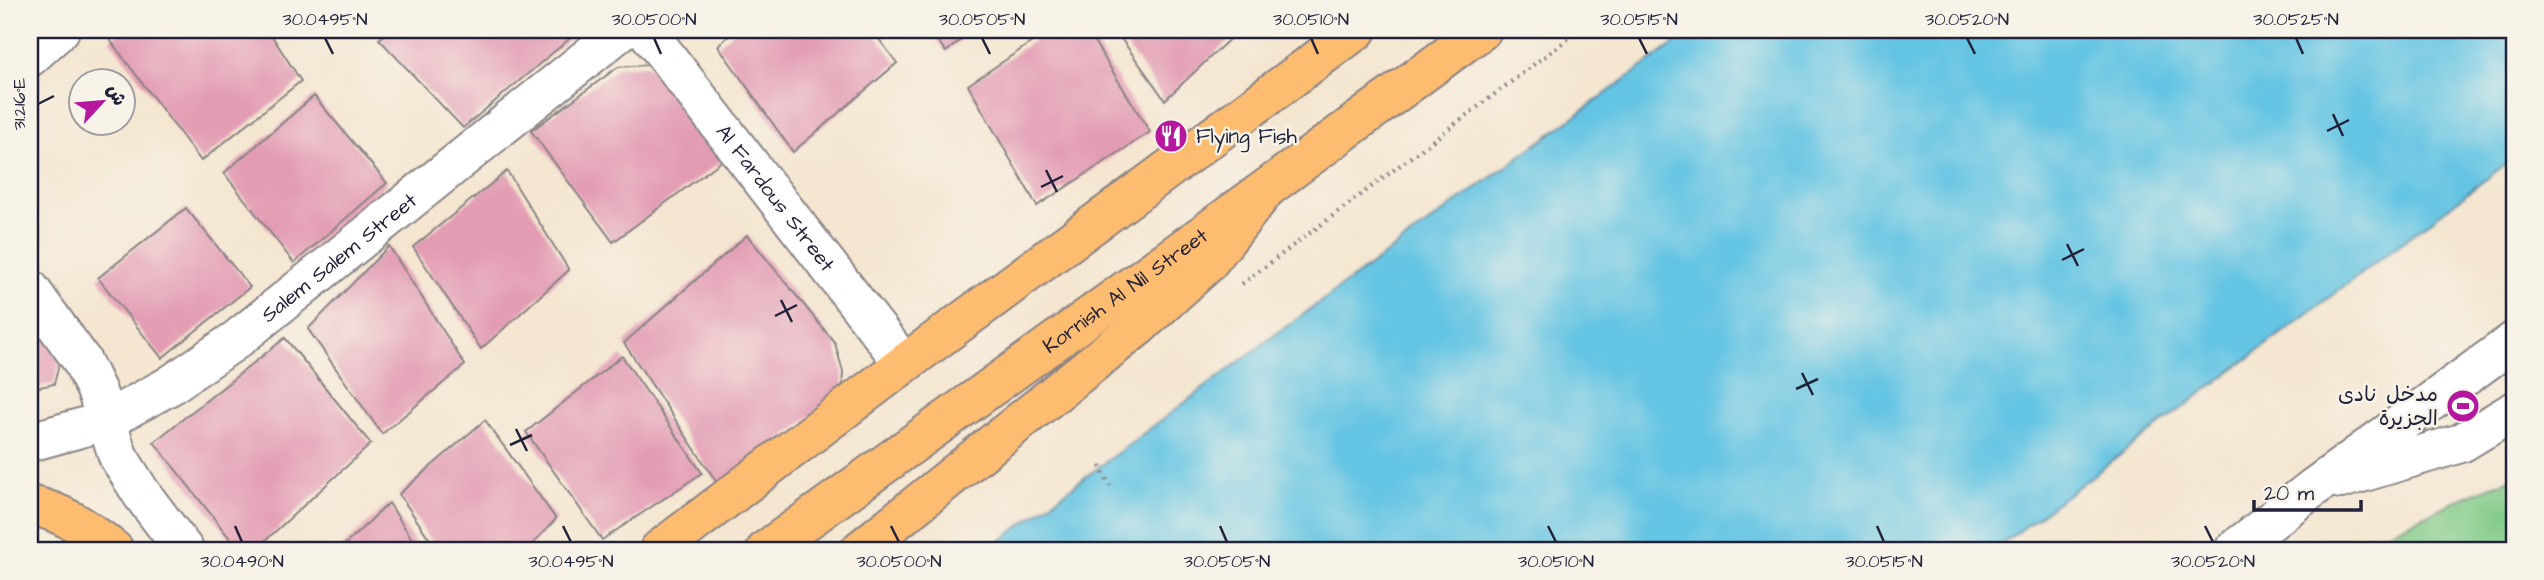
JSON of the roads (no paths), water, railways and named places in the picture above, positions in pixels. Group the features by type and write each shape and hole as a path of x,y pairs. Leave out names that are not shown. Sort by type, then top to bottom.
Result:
{"main road":[{"path":"659,550 904,364 1357,30"},
{"name":"Kornish Al Nil Street","path":"766,550 1482,30"},
{"path":"860,550 1139,326 1208,264 1267,188"},
{"path":"30,505 51,509 84,526 114,550"}],"street":[{"path":"30,57 60,30"},
{"name":"Salem Salem Street","path":"30,442 105,421 169,386 236,340 622,30"},
{"name":"Al Fardous Street","path":"646,30 904,364"},
{"path":"30,289 82,361 97,391 105,421 124,465 141,493 184,550"},
{"path":"2234,550 2313,488 2514,341"},
{"path":"2313,488 2460,443 2514,411"}],"water":[{"path":"1693,30 2514,30 2514,158 1994,550 988,550 1279,332"}],"place":[{"name":"Flying Fish","path":"1171,136"},
{"name":"مدخل نادى الجزيرة","path":"2463,406"}]}
